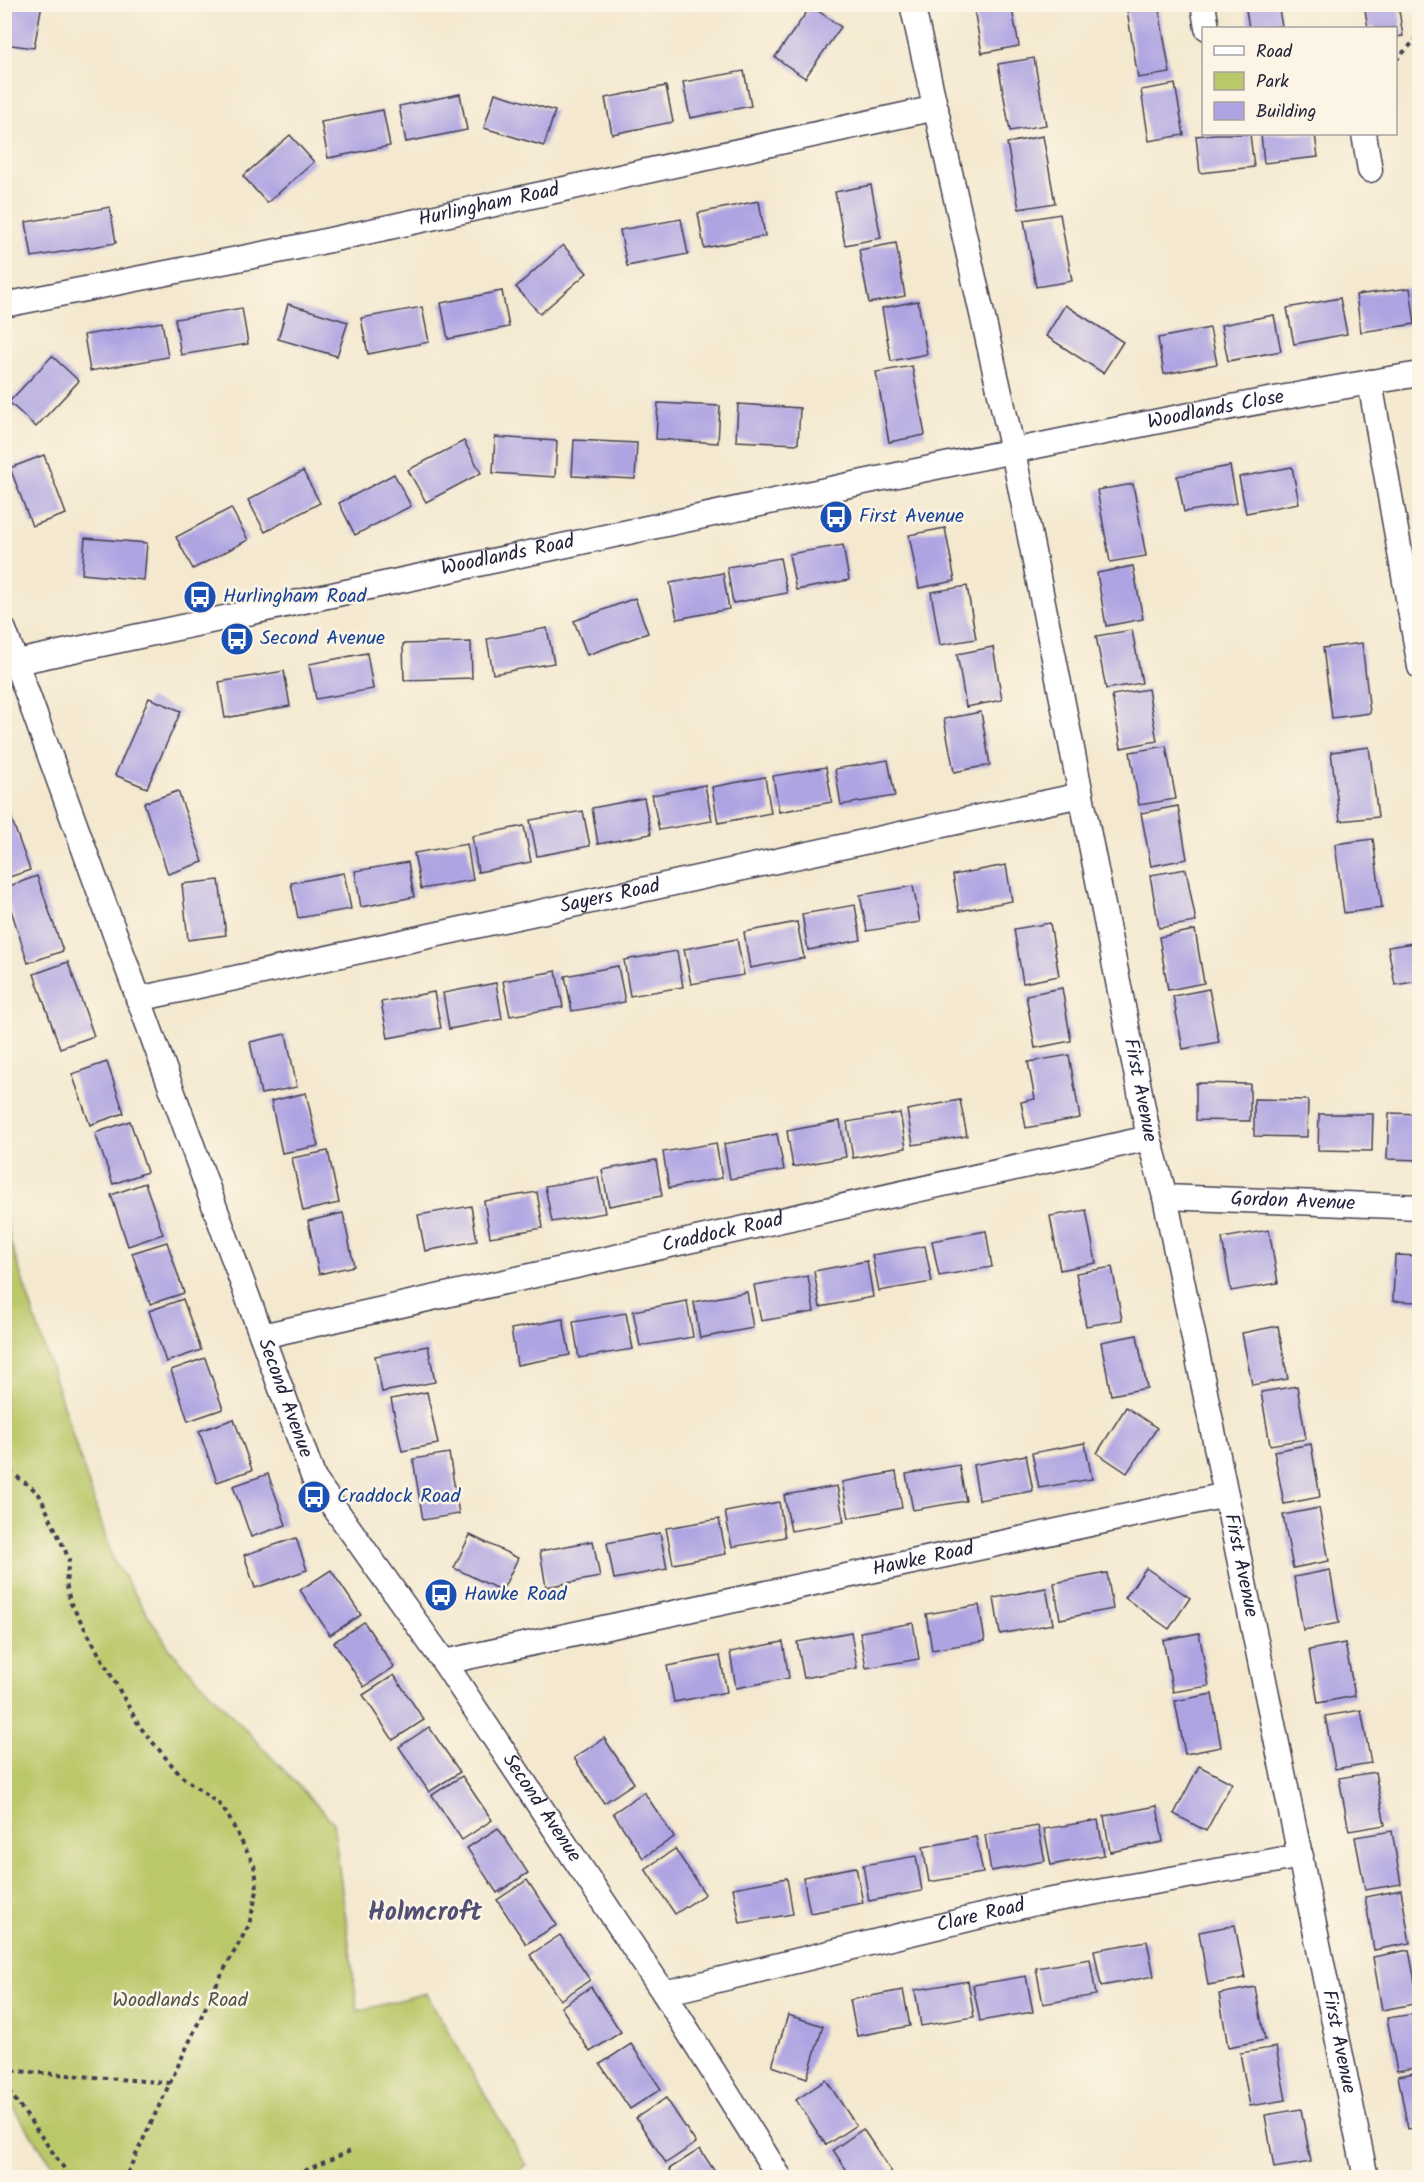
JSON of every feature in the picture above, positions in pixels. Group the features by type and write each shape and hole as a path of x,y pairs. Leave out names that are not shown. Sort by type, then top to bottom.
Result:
{"street":[{"name":"First Avenue","path":"912,4 1013,451 1149,1138 1165,1197 1366,2178"},
{"path":"1203,4 1207,27"},
{"name":"Hurlingham Road","path":"4,305 293,248 936,108"},
{"path":"1364,135 1370,170"},
{"name":"Woodlands Close","path":"1013,451 1419,374"},
{"path":"1370,382 1419,667"},
{"name":"Woodlands Road","path":"11,664 291,601 1013,451"},
{"name":"Second Avenue","path":"4,630 11,664 138,999 314,1479 444,1662 664,1993 780,2178"},
{"name":"Sayers Road","path":"138,999 1081,795"},
{"name":"Craddock Road","path":"262,1336 1149,1138"},
{"name":"Gordon Avenue","path":"1165,1197 1419,1207"},
{"name":"Hawke Road","path":"444,1662 1226,1495"},
{"name":"Clare Road","path":"664,1993 1035,1904 1300,1856"}],"path":[{"path":"1397,58 1419,34 1414,4"},
{"path":"4,1464 10,1472 33,1487 40,1496 69,1559 66,1583 70,1602 140,1727 181,1776 219,1804 227,1814 254,1865 257,1891 249,1925 224,1970 125,2178"},
{"path":"4,2070 170,2083"},
{"path":"4,2084 71,2178"},
{"path":"288,2178 350,2151"}],"green space":[{"name":"Woodlands Road","path":"4,1205 11,1244 113,1560 171,1651 333,1822 358,2011 426,1993 526,2165 509,2177 61,2177 5,2097"}],"building":[{"path":"4,4 42,4 34,48 4,44"},
{"path":"973,4 1011,4 1019,46 982,53"},
{"path":"1126,4 1158,4 1170,73 1138,78"},
{"path":"1245,4 1278,4 1282,26 1249,27"},
{"path":"1364,4 1398,4 1403,36 1397,37 1397,27 1368,27"},
{"path":"811,6 841,27 805,78 775,57"},
{"path":"1034,58 1046,125 1010,131 998,64"},
{"path":"744,71 751,106 690,118 683,82"},
{"path":"1175,84 1184,135 1149,141 1141,90"},
{"path":"666,86 673,122 612,134 605,98"},
{"path":"495,93 555,111 544,146 484,128"},
{"path":"460,94 467,130 406,142 399,106"},
{"path":"383,110 390,146 328,158 321,122"},
{"path":"290,135 314,162 267,203 243,176"},
{"path":"1250,135 1254,167 1200,173 1196,136"},
{"path":"1261,135 1315,135 1318,157 1264,163"},
{"path":"1043,136 1055,203 1019,209 1007,143"},
{"path":"871,185 881,238 845,245 835,192"},
{"path":"759,201 765,236 704,248 698,213"},
{"path":"110,207 116,243 32,257 26,222"},
{"path":"1060,214 1072,281 1036,287 1024,220"},
{"path":"681,219 688,254 627,266 620,230"},
{"path":"896,243 905,296 869,303 859,250"},
{"path":"563,245 587,273 540,314 516,287"},
{"path":"1410,288 1415,324 1361,332 1356,295"},
{"path":"502,291 509,327 448,339 441,303"},
{"path":"1340,298 1347,334 1294,344 1287,308"},
{"path":"918,301 927,354 891,361 882,308"},
{"path":"288,304 348,322 337,356 278,339"},
{"path":"1065,305 1123,342 1103,373 1046,336"},
{"path":"422,307 429,342 368,354 361,318"},
{"path":"242,308 248,344 181,355 175,319"},
{"path":"1274,315 1281,351 1228,361 1221,325"},
{"path":"162,322 168,357 90,371 84,335"},
{"path":"1210,328 1217,364 1164,374 1158,338"},
{"path":"52,356 79,381 36,427 9,402"},
{"path":"912,366 925,435 889,442 876,372"},
{"path":"658,403 720,406 718,443 656,439"},
{"path":"738,404 800,408 798,444 736,441"},
{"path":"495,437 557,441 555,477 493,473"},
{"path":"574,440 637,443 635,479 572,476"},
{"path":"464,441 481,473 426,502 408,470"},
{"path":"44,455 66,514 32,526 10,468"},
{"path":"1230,466 1237,503 1184,512 1177,476"},
{"path":"1292,467 1299,503 1246,513 1239,477"},
{"path":"303,471 320,503 265,532 248,500"},
{"path":"394,474 411,506 355,535 339,503"},
{"path":"1133,484 1146,556 1110,562 1097,490"},
{"path":"231,508 248,540 193,569 176,537"},
{"path":"945,528 955,581 919,588 909,535"},
{"path":"85,538 147,543 144,580 82,574"},
{"path":"843,545 849,580 796,590 789,554"},
{"path":"780,558 787,593 733,603 727,567"},
{"path":"1133,566 1143,619 1106,626 1097,573"},
{"path":"723,573 729,609 677,619 670,583"},
{"path":"967,586 976,639 940,645 931,592"},
{"path":"635,598 648,633 587,655 574,621"},
{"path":"547,628 554,663 493,674 487,639"},
{"path":"1132,630 1142,683 1106,689 1096,636"},
{"path":"471,642 472,678 404,680 403,644"},
{"path":"1362,643 1370,713 1332,718 1323,648"},
{"path":"993,647 1002,700 966,707 957,654"},
{"path":"367,653 373,689 316,699 309,664"},
{"path":"284,671 290,706 225,718 219,682"},
{"path":"1148,689 1157,741 1121,748 1112,695"},
{"path":"149,698 181,711 147,788 115,775"},
{"path":"981,712 990,765 954,772 944,719"},
{"path":"1166,746 1176,799 1139,805 1130,752"},
{"path":"1369,747 1378,817 1340,821 1331,752"},
{"path":"888,760 895,796 841,805 835,769"},
{"path":"826,767 832,802 779,812 773,776"},
{"path":"765,777 771,813 718,823 712,787"},
{"path":"705,785 712,821 659,830 652,795"},
{"path":"178,791 203,862 168,874 144,803"},
{"path":"4,798 30,870 4,879"},
{"path":"644,798 651,834 598,844 592,808"},
{"path":"1178,806 1187,859 1151,866 1141,813"},
{"path":"583,811 590,846 537,856 530,820"},
{"path":"524,826 531,862 478,872 472,836"},
{"path":"1373,839 1382,908 1344,913 1335,844"},
{"path":"467,844 473,880 421,889 414,853"},
{"path":"408,862 414,897 361,907 355,871"},
{"path":"1006,865 1012,901 959,911 953,875"},
{"path":"1186,869 1196,922 1159,928 1150,875"},
{"path":"344,873 351,909 298,918 291,883"},
{"path":"37,876 63,951 28,963 4,888"},
{"path":"219,880 226,935 188,940 182,884"},
{"path":"913,886 920,922 867,931 860,895"},
{"path":"855,905 861,940 808,950 802,914"},
{"path":"797,922 804,958 750,968 744,932"},
{"path":"1050,923 1059,976 1023,983 1014,929"},
{"path":"1195,930 1204,983 1168,990 1159,937"},
{"path":"737,939 744,975 691,984 684,949"},
{"path":"1420,942 1420,981 1395,985 1388,947"},
{"path":"677,951 683,987 630,996 624,960"},
{"path":"68,962 94,1036 60,1048 34,974"},
{"path":"618,966 625,1002 572,1011 565,976"},
{"path":"556,971 563,1007 510,1016 503,981"},
{"path":"496,983 502,1019 449,1029 443,993"},
{"path":"1062,988 1071,1041 1035,1048 1026,995"},
{"path":"1209,989 1219,1042 1183,1049 1173,996"},
{"path":"434,992 441,1028 388,1038 381,1002"},
{"path":"286,1034 297,1087 261,1094 250,1042"},
{"path":"1069,1055 1080,1118 1026,1128 1021,1102 1035,1099 1028,1062"},
{"path":"107,1062 124,1113 90,1125 72,1074"},
{"path":"1196,1083 1250,1084 1250,1121 1196,1120"},
{"path":"306,1093 318,1146 282,1153 271,1101"},
{"path":"1254,1099 1308,1100 1307,1137 1254,1136"},
{"path":"960,1100 967,1136 913,1145 907,1110"},
{"path":"900,1113 906,1148 853,1158 847,1122"},
{"path":"1389,1113 1420,1114 1420,1160 1387,1159"},
{"path":"1319,1114 1373,1114 1372,1151 1318,1150"},
{"path":"130,1121 147,1172 113,1184 95,1133"},
{"path":"840,1121 846,1157 793,1167 787,1131"},
{"path":"777,1134 784,1170 730,1179 724,1144"},
{"path":"716,1143 722,1178 669,1188 663,1152"},
{"path":"328,1151 339,1203 303,1211 292,1158"},
{"path":"656,1160 662,1196 609,1206 602,1170"},
{"path":"598,1177 605,1213 552,1222 545,1186"},
{"path":"145,1183 163,1234 128,1246 111,1195"},
{"path":"537,1192 543,1228 490,1237 484,1201"},
{"path":"471,1206 477,1241 425,1251 418,1215"},
{"path":"1086,1210 1096,1263 1060,1270 1050,1216"},
{"path":"343,1213 354,1266 319,1274 308,1221"},
{"path":"1269,1230 1278,1283 1231,1291 1222,1238"},
{"path":"986,1231 992,1267 939,1276 932,1241"},
{"path":"167,1242 184,1293 150,1304 132,1253"},
{"path":"925,1246 932,1282 879,1291 872,1255"},
{"path":"1395,1255 1420,1256 1420,1302 1393,1301"},
{"path":"867,1261 873,1297 820,1307 814,1271"},
{"path":"1112,1267 1122,1320 1086,1326 1076,1273"},
{"path":"808,1276 814,1312 761,1321 754,1285"},
{"path":"747,1292 753,1328 700,1338 694,1302"},
{"path":"183,1299 201,1350 166,1362 149,1311"},
{"path":"687,1301 693,1337 640,1346 633,1311"},
{"path":"626,1313 633,1349 579,1358 573,1322"},
{"path":"563,1319 570,1355 517,1365 511,1329"},
{"path":"1278,1326 1288,1379 1252,1385 1242,1333"},
{"path":"1137,1335 1147,1388 1111,1395 1101,1342"},
{"path":"428,1346 435,1382 382,1392 375,1356"},
{"path":"205,1358 223,1409 188,1421 171,1370"},
{"path":"1297,1386 1306,1439 1270,1445 1261,1392"},
{"path":"427,1392 438,1444 402,1451 391,1399"},
{"path":"1126,1407 1157,1428 1127,1473 1097,1453"},
{"path":"234,1419 252,1470 217,1482 199,1431"},
{"path":"1085,1443 1092,1479 1039,1488 1032,1453"},
{"path":"1311,1444 1320,1497 1284,1504 1274,1451"},
{"path":"449,1453 459,1514 423,1520 413,1459"},
{"path":"1026,1455 1033,1491 979,1500 973,1465"},
{"path":"959,1465 966,1501 913,1510 906,1474"},
{"path":"896,1472 902,1508 849,1518 842,1482"},
{"path":"268,1474 286,1525 251,1537 233,1486"},
{"path":"837,1486 844,1522 791,1531 784,1495"},
{"path":"779,1502 785,1537 732,1547 725,1512"},
{"path":"1319,1508 1329,1561 1293,1568 1283,1515"},
{"path":"719,1519 726,1554 673,1564 666,1528"},
{"path":"660,1533 667,1569 614,1579 607,1543"},
{"path":"470,1535 518,1558 502,1591 454,1568"},
{"path":"296,1538 307,1570 255,1588 244,1555"},
{"path":"593,1541 600,1577 546,1587 540,1551"},
{"path":"1146,1568 1190,1598 1169,1629 1125,1598"},
{"path":"331,1570 361,1615 330,1635 300,1590"},
{"path":"1330,1570 1339,1623 1303,1630 1294,1577"},
{"path":"1107,1573 1113,1609 1060,1619 1054,1583"},
{"path":"1046,1588 1053,1624 1000,1634 994,1598"},
{"path":"979,1605 985,1641 932,1650 926,1614"},
{"path":"364,1622 394,1667 364,1687 334,1642"},
{"path":"913,1623 919,1659 866,1668 860,1632"},
{"path":"851,1632 857,1668 804,1678 797,1642"},
{"path":"1199,1633 1209,1686 1173,1692 1163,1640"},
{"path":"783,1642 789,1678 736,1688 730,1652"},
{"path":"1345,1643 1355,1696 1318,1703 1309,1650"},
{"path":"720,1656 727,1692 674,1702 667,1666"},
{"path":"394,1675 424,1720 393,1740 363,1695"},
{"path":"1212,1694 1221,1747 1185,1754 1175,1701"},
{"path":"1361,1710 1371,1763 1335,1769 1325,1716"},
{"path":"429,1727 460,1772 429,1792 399,1747"},
{"path":"604,1738 634,1783 604,1803 574,1758"},
{"path":"1199,1766 1232,1783 1206,1831 1174,1814"},
{"path":"1375,1772 1385,1825 1349,1831 1339,1778"},
{"path":"462,1776 492,1820 462,1840 432,1795"},
{"path":"644,1792 674,1837 643,1858 613,1813"},
{"path":"1157,1806 1163,1842 1110,1852 1104,1816"},
{"path":"1098,1820 1104,1855 1051,1865 1044,1829"},
{"path":"1038,1826 1045,1861 991,1871 985,1835"},
{"path":"498,1828 528,1873 497,1893 467,1848"},
{"path":"1392,1831 1401,1884 1365,1890 1355,1837"},
{"path":"976,1837 983,1873 929,1882 923,1847"},
{"path":"675,1849 705,1894 675,1914 645,1869"},
{"path":"916,1856 922,1891 869,1901 863,1865"},
{"path":"856,1867 863,1903 810,1913 803,1877"},
{"path":"787,1878 793,1914 740,1923 733,1888"},
{"path":"527,1880 557,1925 526,1944 497,1900"},
{"path":"1401,1890 1410,1943 1374,1950 1365,1897"},
{"path":"1235,1925 1245,1978 1208,1985 1199,1932"},
{"path":"560,1935 590,1980 560,2000 530,1955"},
{"path":"1147,1941 1154,1976 1101,1986 1094,1950"},
{"path":"1409,1950 1419,2003 1382,2010 1373,1957"},
{"path":"1090,1959 1096,1995 1043,2004 1036,1968"},
{"path":"1026,1976 1033,2012 980,2021 973,1985"},
{"path":"968,1981 974,2017 921,2026 915,1990"},
{"path":"591,1987 621,2032 590,2052 561,2007"},
{"path":"1255,1987 1265,2040 1228,2047 1219,1994"},
{"path":"903,1990 910,2026 857,2036 850,2000"},
{"path":"1420,2013 1420,2067 1397,2071 1387,2018"},
{"path":"788,2015 823,2026 807,2078 772,2066"},
{"path":"631,2044 661,2089 630,2109 600,2064"},
{"path":"1276,2047 1286,2100 1250,2106 1240,2053"},
{"path":"1420,2072 1420,2127 1408,2129 1398,2076"},
{"path":"826,2080 856,2125 826,2145 796,2100"},
{"path":"666,2098 696,2143 666,2163 636,2118"},
{"path":"1301,2109 1311,2162 1274,2168 1265,2115"},
{"path":"863,2129 893,2174 888,2178 852,2178 833,2150"},
{"path":"700,2149 719,2178 675,2178 669,2169"}],"place":[{"name":"First Avenue","path":"836,517"},
{"name":"Hurlingham Road","path":"200,597"},
{"name":"Second Avenue","path":"237,639"},
{"name":"Craddock Road","path":"314,1497"},
{"name":"Hawke Road","path":"441,1595"}],"district":[{"name":"Holmcroft","path":"425,1913"}]}
